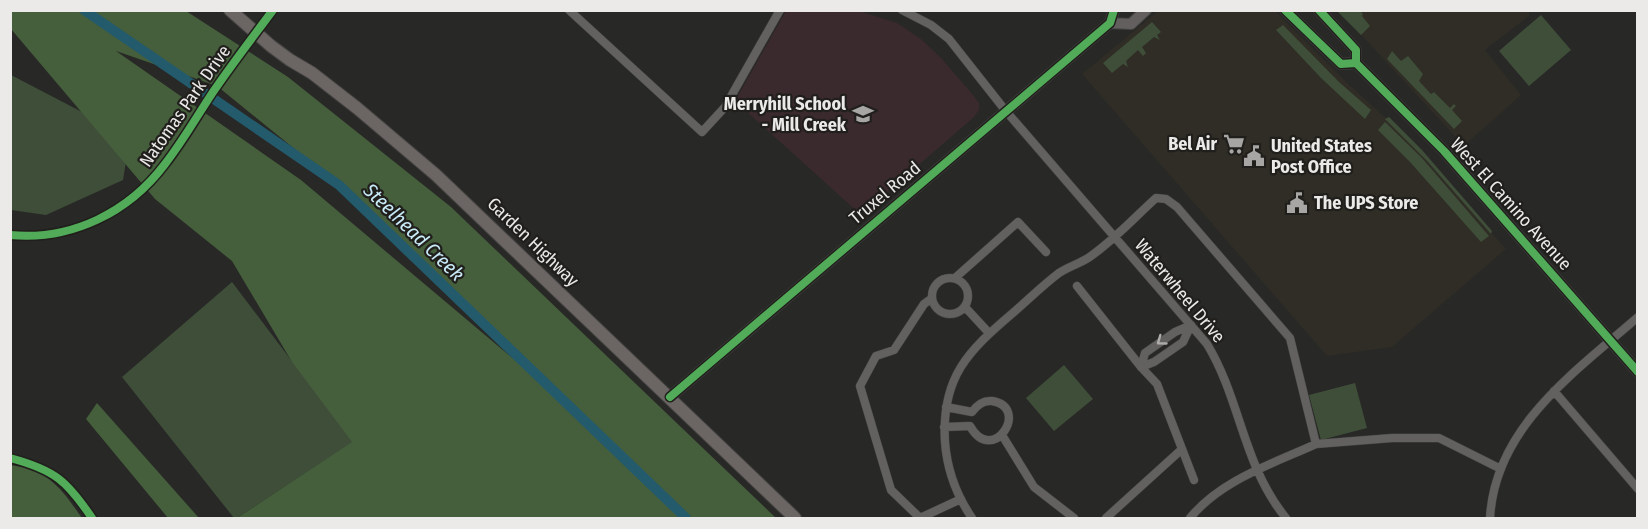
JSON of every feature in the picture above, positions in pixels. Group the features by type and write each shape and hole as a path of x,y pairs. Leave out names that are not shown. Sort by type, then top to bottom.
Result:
{"main road":[{"name":"Garden Highway","path":"230,10 281,53 339,94 436,175 795,519"},
{"path":"1110,23 1114,10"},
{"name":"Truxel Road","path":"670,397 1110,23 1131,24 1146,10"},
{"name":"West El Camino Avenue","path":"1285,10 1341,64 1356,63"},
{"name":"West El Camino Avenue","path":"1319,10 1356,50 1356,63 1444,151 1638,372"}],"street":[{"name":"Natomas Park Drive","path":"10,235 45,235 73,230 117,211 134,197 165,164 236,59 273,10"},
{"path":"569,10 702,132 725,107 780,10"},
{"name":"Waterwheel Drive","path":"902,10 949,39 1005,110 1207,344 1218,363 1256,471 1271,499 1286,519"},
{"path":"972,519 961,499 950,468 944,427 949,393 959,369 968,355 989,333 1057,275 1090,257 1156,198 1166,199 1177,207 1290,338 1316,444"},
{"path":"955,278 1018,222 1046,252"},
{"path":"943,278 955,278 965,284 969,296 965,307 952,315 938,311 931,299 933,286 943,278"},
{"path":"1077,286 1157,384 1194,480"},
{"path":"931,299 924,304 894,350 876,356 860,386 891,490 920,519 961,499"},
{"path":"965,307 989,333"},
{"path":"1490,519 1494,493 1502,469 1516,437 1528,420 1554,391 1638,317"},
{"path":"1141,367 1154,362 1183,342 1191,326"},
{"path":"1141,367 1146,353 1175,332 1191,326"},
{"path":"1554,391 1638,489"},
{"path":"944,427 970,426 977,435 989,440 1002,435 1009,419 1007,412 999,403 987,401 980,403 972,412 946,407"},
{"path":"1002,435 1034,487 1074,519"},
{"path":"1190,519 1221,491 1256,471 1316,444 1392,438 1439,438 1502,469"},
{"path":"1106,519 1181,450"}],"shaded area":[{"name":"Merryhill School - Mill Creek","path":"786,11 859,11 897,23 921,39 941,58 979,103 979,110 974,117 861,215 735,101"},
{"path":"1158,11 1275,11 1346,82 1396,127 1506,249 1392,347 1327,356 1082,74"},
{"path":"1339,11 1529,11 1529,16 1485,50 1521,95 1464,146"}],"green space":[{"path":"10,11 186,11 288,77 451,207 776,518 237,518 352,442 292,362 232,261 155,199 11,29","holes":["116,51 217,86 339,185 605,436 301,180"]},
{"path":"1337,11 1360,11 1370,26 1361,35"},
{"path":"1541,15 1571,50 1529,86 1499,51"},
{"path":"1152,22 1161,32 1157,35 1160,40 1154,37 1142,47 1146,53 1143,56 1138,50 1126,61 1128,67 1123,64 1112,73 1103,63"},
{"path":"1283,25 1339,82 1371,110 1365,119 1321,78 1276,30"},
{"path":"1392,51 1401,61 1408,56 1423,74 1419,81 1431,94 1434,92 1450,108 1454,104 1456,106 1452,110 1462,121 1454,129 1387,59"},
{"path":"11,75 130,137 123,180 46,215 11,210"},
{"path":"1389,117 1422,150 1492,231 1491,234 1427,161 1385,119"},
{"path":"1385,122 1422,158 1489,236 1481,242 1410,162 1378,130"},
{"path":"232,282 353,442 237,518 234,518 122,377"},
{"path":"1064,365 1093,399 1054,431 1026,398"},
{"path":"1355,383 1367,428 1321,440 1309,395"},
{"path":"97,403 199,518 168,518 86,419"},
{"path":"10,465 35,471 53,482 82,518 11,518"}],"waterway":[{"name":"Steelhead Creek","path":"84,10 339,185 686,518"}],"cycle path":[{"path":"10,235 33,236 77,228 97,220 134,196 151,181 172,155 220,82 273,10"},
{"path":"670,397 1110,23 1114,10"},
{"path":"1285,10 1341,64 1356,63"},
{"path":"1319,10 1356,50 1356,63 1444,151 1638,372"},
{"path":"10,458 38,467 58,479 75,495 92,518"}],"place":[{"name":"Merryhill School - Mill Creek","path":"863,114"},
{"name":"Bel Air","path":"1234,144"},
{"name":"United States Post Office","path":"1254,156"},
{"name":"The UPS Store","path":"1297,203"}]}
